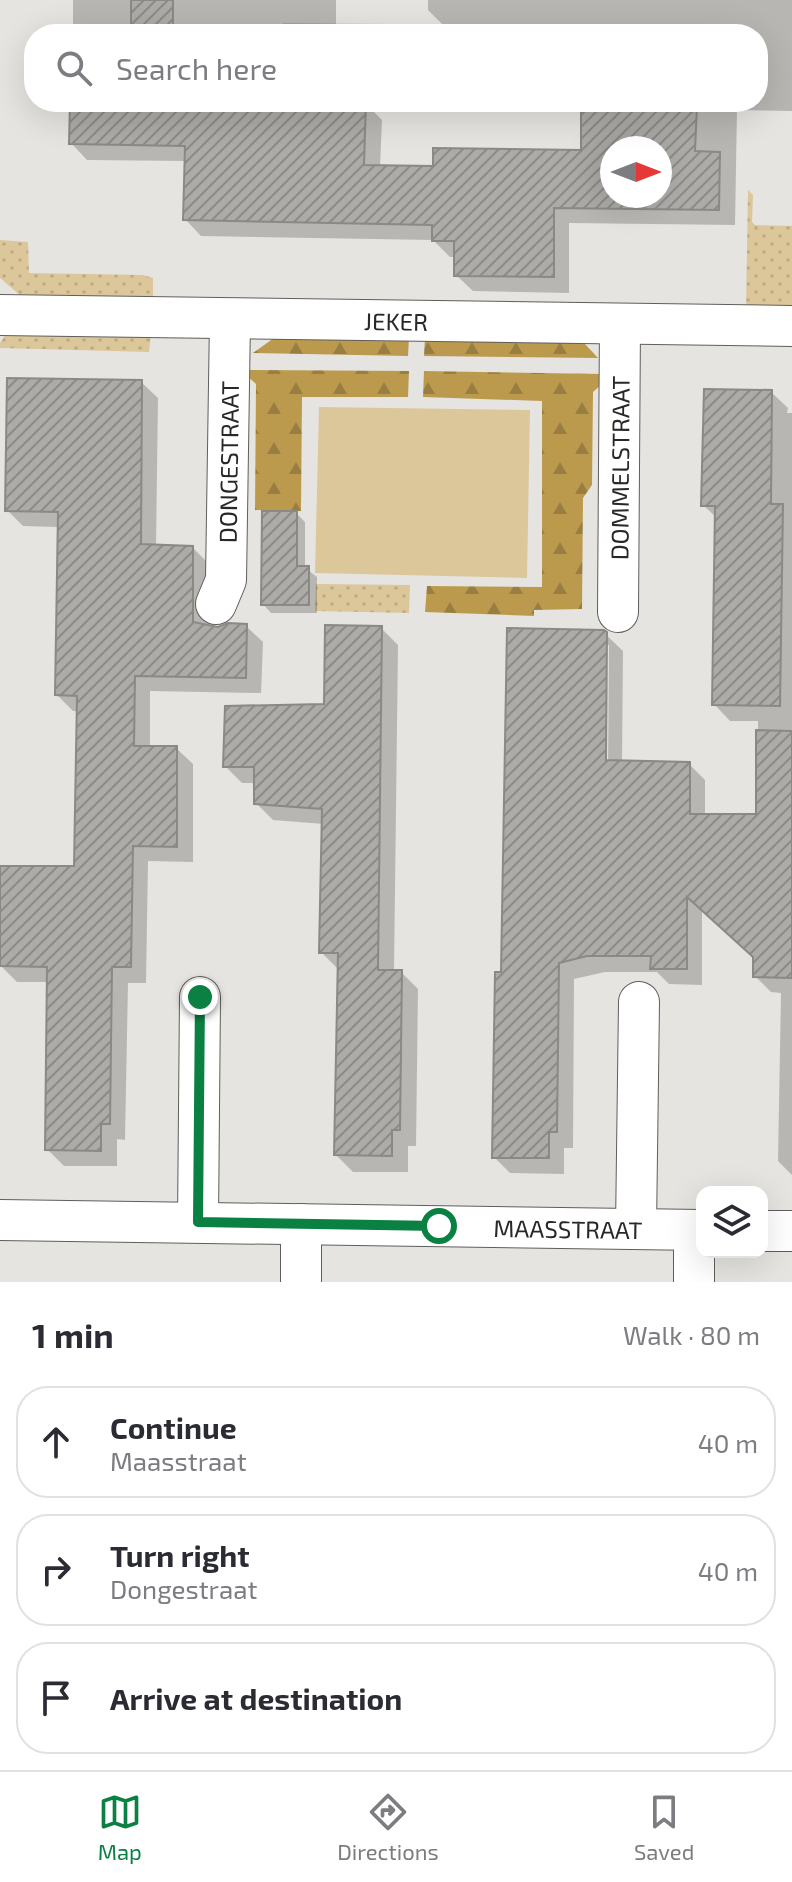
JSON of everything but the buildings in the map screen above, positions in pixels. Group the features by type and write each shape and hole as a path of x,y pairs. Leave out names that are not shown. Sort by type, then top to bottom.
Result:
{"street":[{"name":"JEKER","path":"0,315 792,326"},
{"name":"DONGESTRAAT","path":"216,604 226,580 230,319"},
{"name":"DOMMELSTRAAT","path":"618,612 620,324"},
{"path":"198,1222 200,997"},
{"path":"636,1229 639,1002"},
{"name":"MAASSTRAAT","path":"0,1220 696,1230"},
{"path":"301,1224 301,1282"},
{"path":"768,1231 792,1231"},
{"path":"694,1282 696,1256"}],"shaded area":[{"path":"283,23 392,24 283,24"},
{"path":"748,190 753,195 752,222 755,225 792,226 792,310 746,308"},
{"path":"0,240 28,242 29,273 143,275 153,278 153,300 21,296 0,278"},
{"path":"6,334 151,334 149,352 0,348"},
{"path":"319,407 530,410 527,578 315,573"},
{"path":"316,584 410,585 409,613 315,611"}],"green space":[{"path":"409,337 408,356 253,353 274,338"},
{"path":"425,337 575,340 585,344 598,358 424,356"},
{"path":"244,370 409,371 408,397 302,397 301,511 255,510 256,384"},
{"path":"424,371 603,374 602,384 593,392 592,485 583,498 582,609 534,610 534,616 425,612 427,586 542,587 542,401 423,397"}],"route":[{"path":"200,997 198,1222 439,1226"}]}
